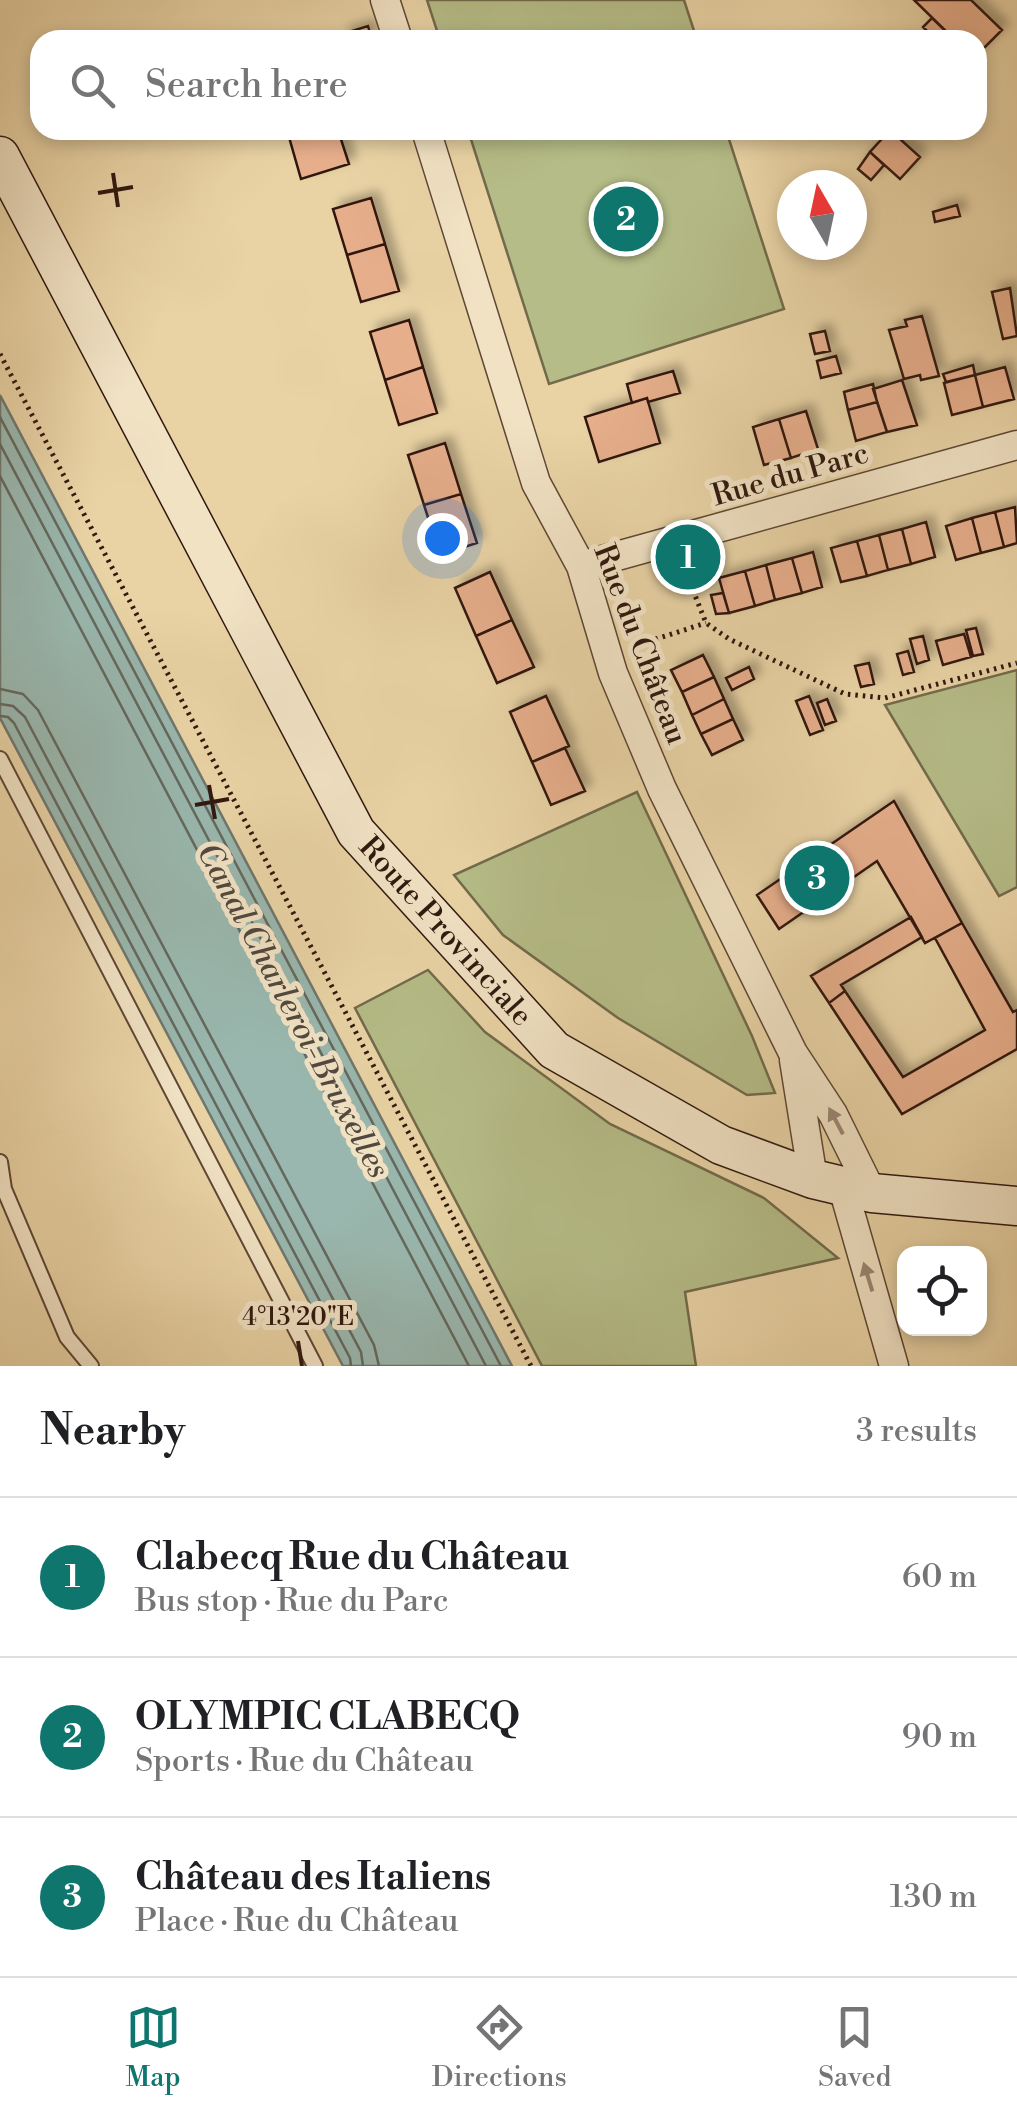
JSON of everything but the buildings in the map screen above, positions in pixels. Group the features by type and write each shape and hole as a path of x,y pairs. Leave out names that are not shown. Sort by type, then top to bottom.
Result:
{"main road":[{"name":"Route Provinciale","path":"0,156 356,832 554,1050 722,1146 843,1187 1017,1206"}],"street":[{"path":"385,0 395,30"},
{"name":"Rue du Château","path":"429,140 536,482 581,566 607,655 662,789 793,1053 843,1187 894,1366"},
{"name":"Rue du Parc","path":"581,566 1017,445"},
{"name":"Rue du Château","path":"793,1053 833,1114 843,1187"}],"lane":[{"path":"0,760 315,1366"},
{"path":"0,1162 4,1190 68,1336 91,1366"}],"path":[{"path":"0,354 531,1366"},
{"path":"682,538 688,578 706,623 729,639 846,694 885,698 1017,663"},
{"path":"607,655 706,623"}],"green space":[{"path":"427,0 684,0 694,30 437,30"},
{"path":"471,140 729,140 784,309 549,384"},
{"path":"1017,670 1017,887 999,896 885,705"},
{"path":"637,792 775,1093 747,1095 618,1018 503,935 454,875"},
{"path":"428,970 485,1032 610,1124 764,1198 838,1258 685,1292 696,1366 542,1366 355,1008"}],"water":[{"name":"Canal Charleroi-Bruxelles","path":"0,395 512,1366 343,1366 0,718"}],"place":[{"name":"OLYMPIC CLABECQ","path":"626,219"},
{"name":"Clabecq Rue du Château","path":"688,557"},
{"name":"Château des Italiens","path":"817,878"}]}
